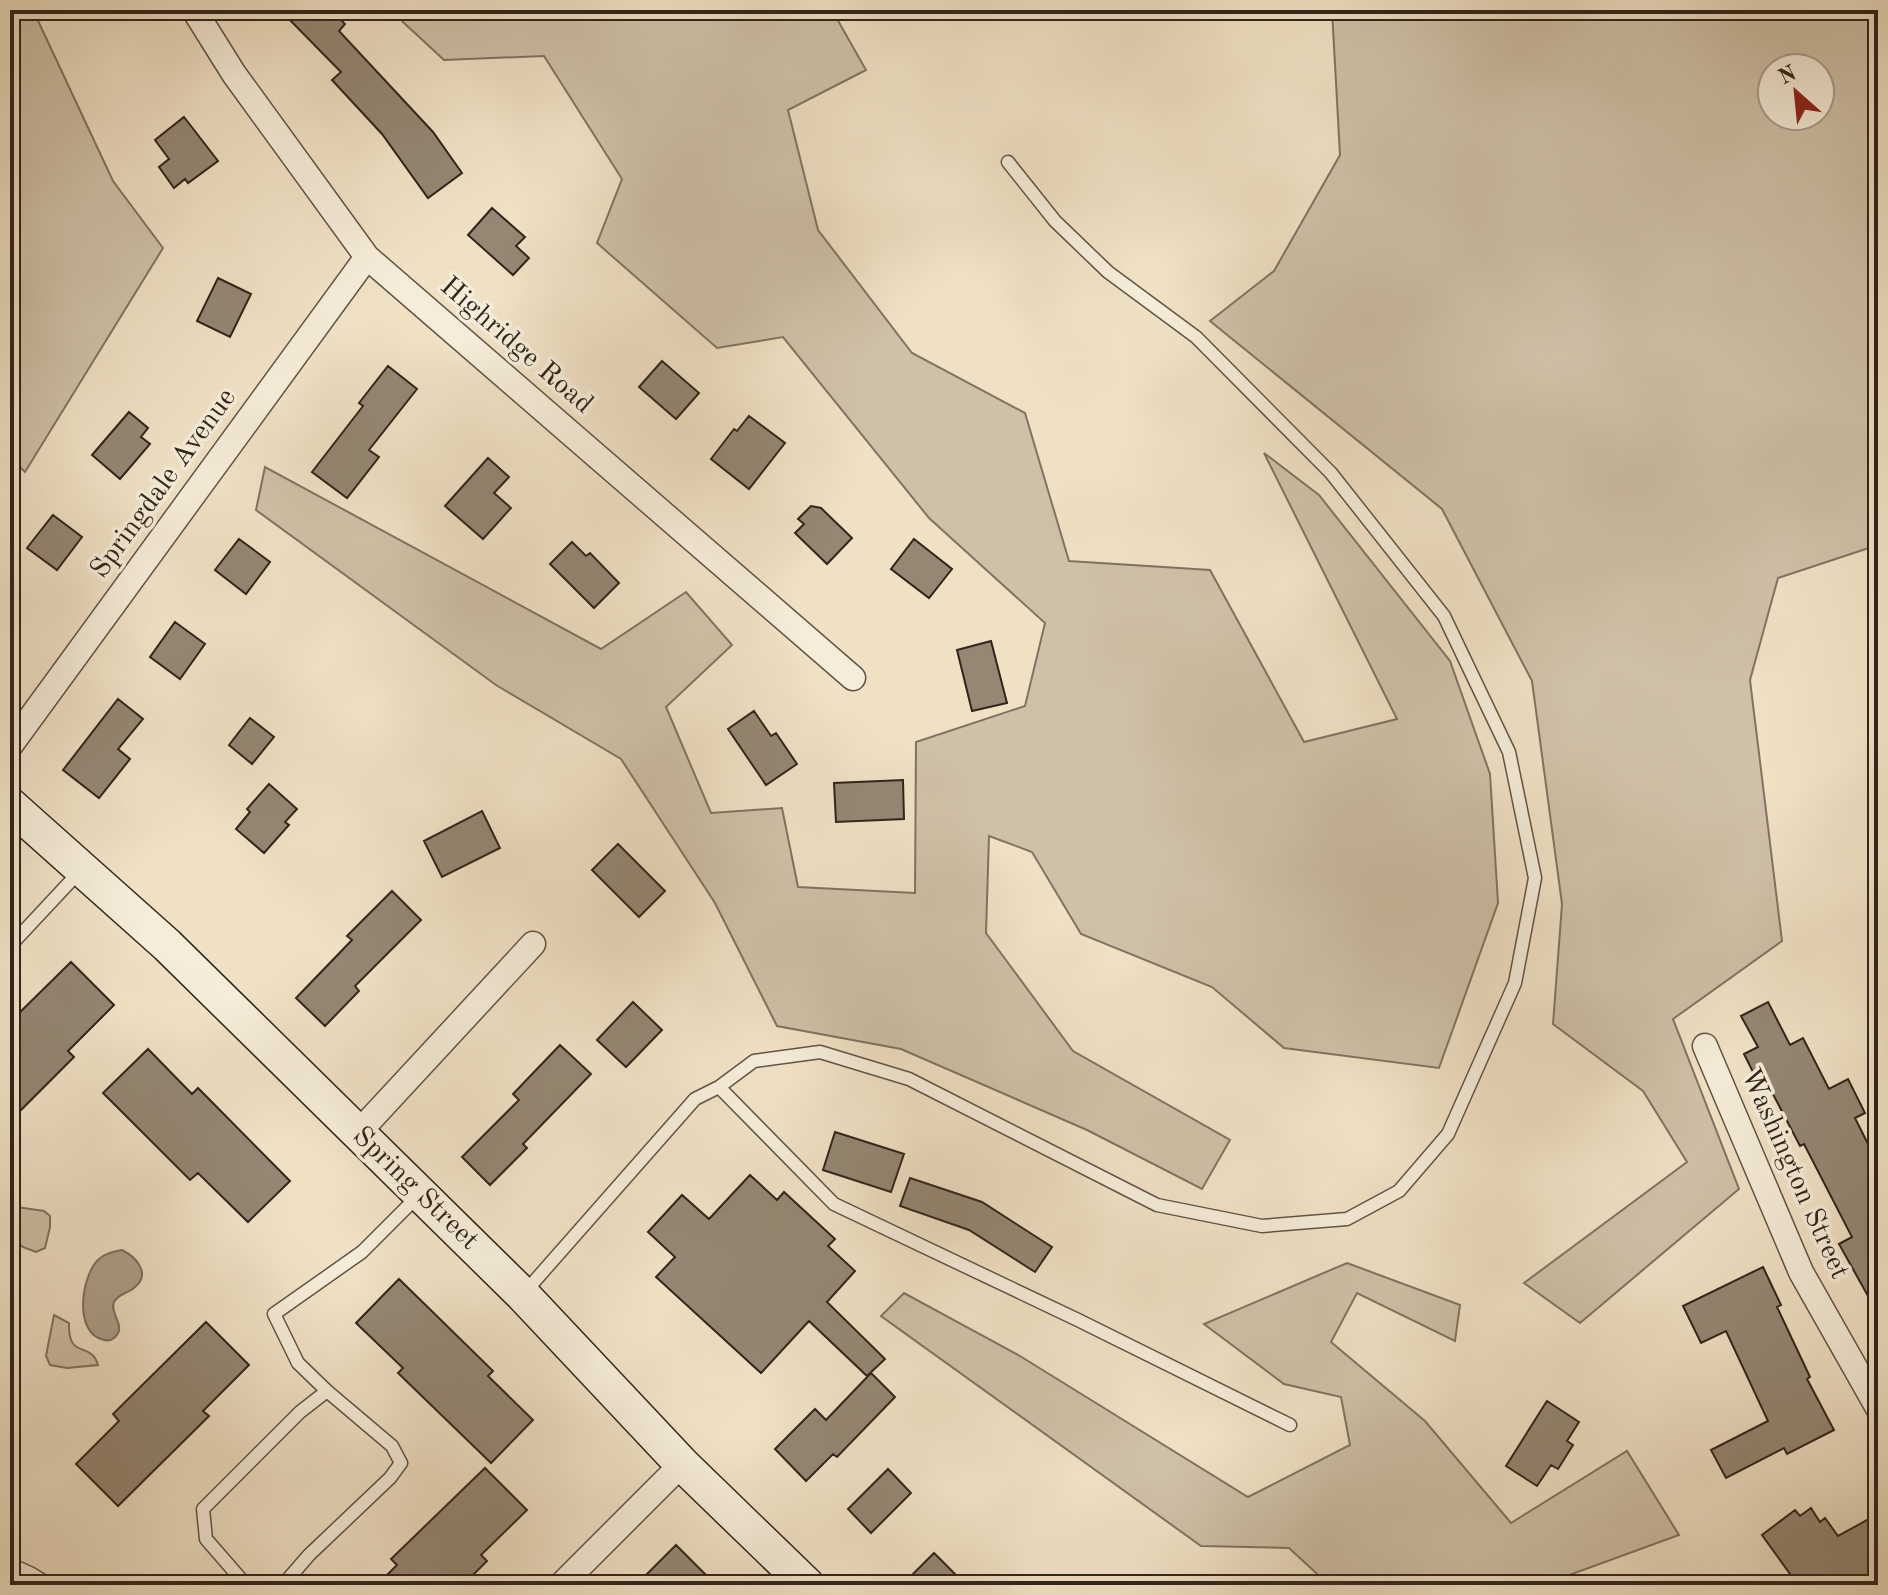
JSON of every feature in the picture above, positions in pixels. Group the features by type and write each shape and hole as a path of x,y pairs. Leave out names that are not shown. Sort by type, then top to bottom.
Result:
{"main road":[{"name":"Spring Street","path":"10,805 167,945 523,1295 682,1464 807,1585"}],"street":[{"name":"Highridge Road","path":"194,10 234,74 367,257 853,678"},
{"name":"Springdale Avenue","path":"10,746 367,257"},
{"path":"358,1133 533,944"},
{"name":"Washington Street","path":"1705,1046 1801,1272 1878,1408"},
{"path":"561,1585 682,1464"}],"lane":[{"path":"523,1295 695,1099 719,1087 754,1061 820,1052 909,1079 1157,1205 1262,1226 1347,1219 1399,1191 1448,1134 1515,983 1535,878 1509,752 1444,616 1331,473 1196,337 1108,272 1055,221 1008,162"},
{"path":"10,946 82,869"},
{"path":"719,1087 834,1204 1290,1425"},
{"path":"283,1585 309,1555 390,1478 401,1463 392,1446 298,1363 274,1314 362,1252 420,1194"},
{"path":"246,1585 206,1539 203,1509 300,1412 327,1391"},
{"path":"10,1564 50,1585"}],"shaded area":[{"path":"10,10 33,10 113,181 163,248 25,472 10,457"},
{"path":"390,10 832,10 866,70 788,110 818,230 912,353 1025,413 1069,561 1210,570 1304,742 1397,719 1264,453 1319,495 1450,661 1490,774 1498,903 1439,1068 1284,1048 1212,987 1081,934 1032,852 989,836 986,933 1073,1051 1230,1140 1202,1189 1087,1130 901,1049 777,1026 715,903 621,759 496,685 256,510 265,467 601,649 686,592 732,645 666,707 711,813 782,808 798,887 915,893 916,742 1025,706 1045,623 929,518 783,337 717,348 597,243 622,179 544,56 444,60"},
{"path":"1332,10 1878,10 1878,545 1778,578 1750,680 1782,941 1673,1019 1739,1189 1580,1323 1524,1283 1687,1162 1643,1091 1553,1024 1562,904 1532,681 1442,509 1210,321 1274,271 1340,155"},
{"path":"10,1206 44,1211 50,1216 45,1248 36,1252 10,1237"},
{"path":"122,1250 137,1261 142,1277 134,1288 114,1302 118,1333 113,1339 104,1340 94,1335 88,1327 84,1316 84,1290 99,1259"},
{"path":"1347,1263 1460,1305 1455,1341 1357,1293 1331,1342 1425,1421 1511,1523 1627,1451 1679,1535 1542,1585 1329,1585 1289,1548 1201,1546 881,1316 904,1293 1020,1356 1248,1497 1350,1445 1341,1397 1284,1384 1204,1324"},
{"path":"54,1315 69,1323 72,1342 90,1353 98,1365 67,1368 50,1365 46,1356"}],"building":[{"path":"280,10 331,10 345,24 339,31 433,132 462,173 428,198 382,134 332,80 341,72"},
{"path":"184,117 218,161 188,183 185,179 174,188 159,167 169,159 155,140"},
{"path":"492,208 525,237 516,246 529,258 513,275 468,235"},
{"path":"218,278 251,294 230,337 197,321"},
{"path":"662,361 699,393 676,419 639,387"},
{"path":"388,366 417,389 369,450 379,457 347,498 312,472 363,406 359,403"},
{"path":"129,412 148,428 141,437 150,444 120,479 92,455"},
{"path":"749,416 785,443 749,489 711,459 734,429 737,431"},
{"path":"488,458 509,477 494,493 511,508 483,539 445,506"},
{"path":"811,506 821,508 852,538 827,564 795,533 804,524 798,519"},
{"path":"53,515 82,537 57,570 27,548"},
{"path":"239,539 270,562 246,594 215,570"},
{"path":"914,539 952,569 929,598 891,569"},
{"path":"572,542 586,556 590,553 619,583 594,608 550,564"},
{"path":"175,622 205,644 180,679 150,657"},
{"path":"991,641 1007,703 972,711 957,650"},
{"path":"118,699 143,719 118,749 130,759 99,798 63,770"},
{"path":"754,711 771,736 776,733 797,764 766,785 728,729"},
{"path":"250,718 274,737 252,764 229,745"},
{"path":"903,780 904,819 836,822 834,783"},
{"path":"269,784 297,809 285,822 289,825 264,853 236,829 250,812 247,809"},
{"path":"482,811 500,848 442,877 424,841"},
{"path":"618,844 665,891 639,917 592,870"},
{"path":"392,891 421,920 355,986 359,991 325,1026 296,998 352,940 347,936"},
{"path":"71,962 114,1005 68,1051 74,1057 10,1121 10,1022"},
{"path":"633,1002 662,1030 626,1067 597,1040"},
{"path":"1768,1002 1790,1045 1803,1038 1829,1089 1848,1079 1865,1113 1855,1118 1878,1164 1878,1314 1839,1244 1852,1237 1804,1144 1800,1146 1763,1075 1756,1078 1744,1054 1758,1047 1741,1016"},
{"path":"560,1045 591,1074 523,1144 527,1148 490,1185 462,1157 519,1100 513,1094"},
{"path":"148,1049 192,1094 198,1088 290,1181 248,1222 198,1173 190,1180 103,1093"},
{"path":"835,1132 904,1154 891,1192 823,1170"},
{"path":"750,1175 777,1200 784,1192 835,1239 828,1246 855,1271 827,1302 885,1359 867,1376 809,1321 761,1373 656,1277 675,1257 648,1232 682,1195 709,1219"},
{"path":"910,1178 982,1202 1052,1247 1035,1272 969,1230 900,1206"},
{"path":"1763,1267 1781,1305 1777,1307 1810,1377 1807,1379 1834,1430 1787,1454 1784,1448 1726,1478 1711,1450 1768,1421 1726,1331 1701,1343 1683,1306"},
{"path":"399,1279 493,1371 488,1376 533,1420 491,1463 398,1373 403,1368 356,1323"},
{"path":"206,1322 249,1365 203,1411 209,1416 118,1506 76,1464 119,1421 113,1414"},
{"path":"871,1373 895,1397 837,1457 833,1454 806,1481 775,1449 815,1409 826,1420"},
{"path":"1547,1401 1579,1422 1567,1441 1573,1445 1558,1469 1551,1465 1537,1486 1506,1466"},
{"path":"485,1468 527,1510 481,1555 487,1561 463,1585 377,1585 397,1565 391,1559"},
{"path":"888,1469 911,1493 871,1533 848,1509"},
{"path":"1811,1508 1820,1522 1825,1518 1838,1536 1878,1514 1878,1585 1798,1585 1762,1535 1795,1510 1800,1516"},
{"path":"676,1545 716,1585 658,1585 647,1574"},
{"path":"934,1553 966,1585 902,1585"}]}
